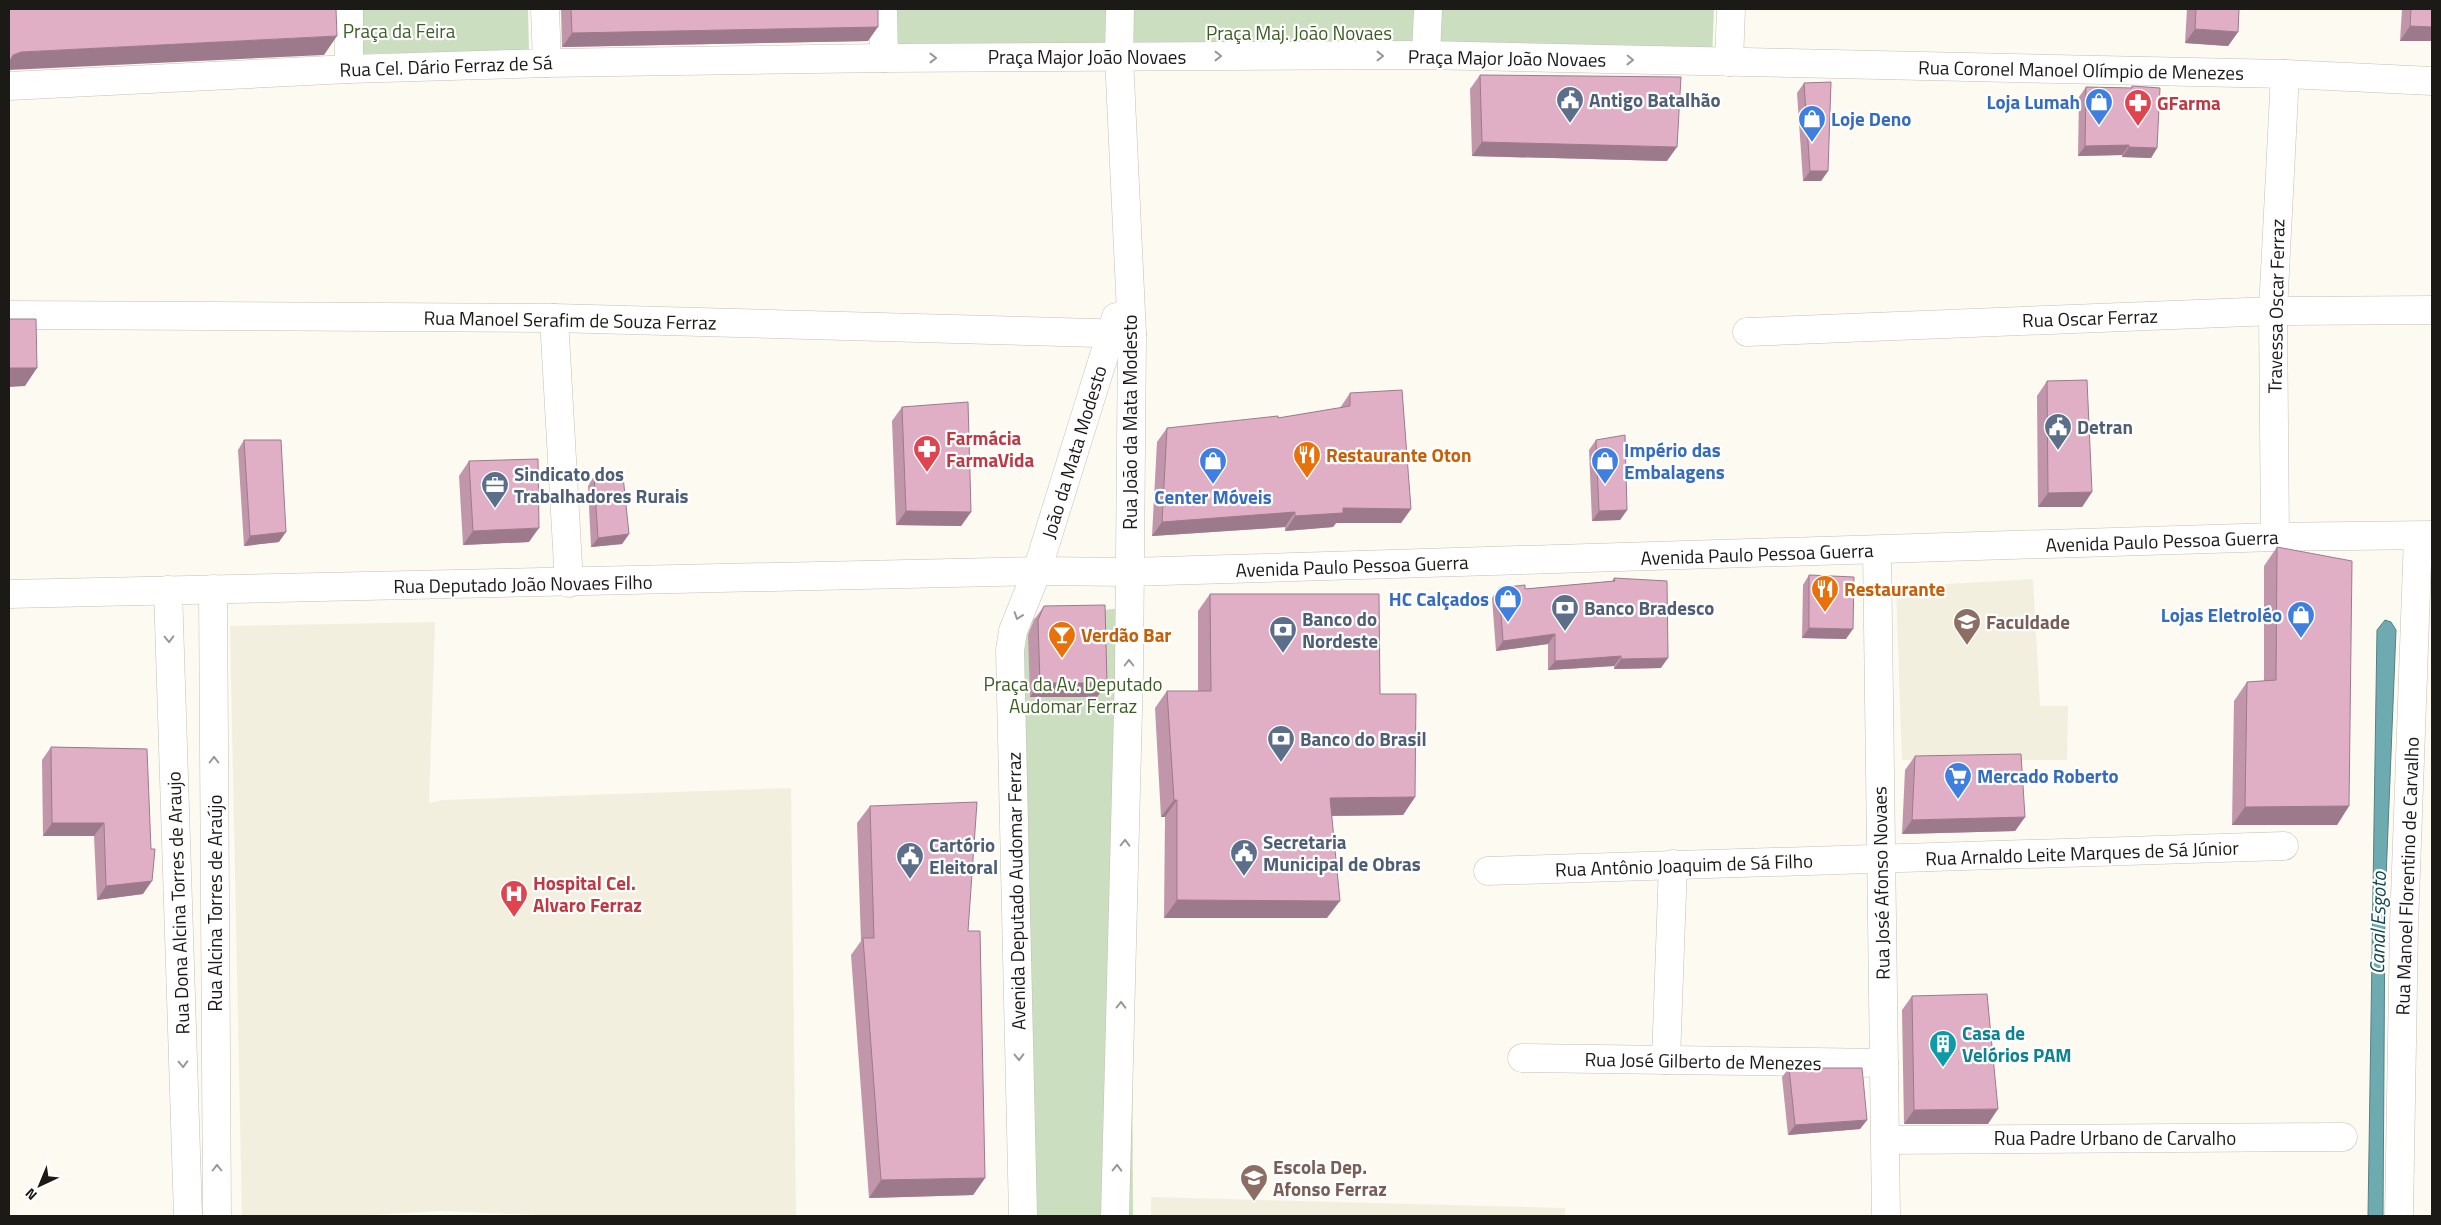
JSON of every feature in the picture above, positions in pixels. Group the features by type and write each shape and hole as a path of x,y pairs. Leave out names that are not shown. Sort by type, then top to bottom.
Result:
{"street":[{"path":"349,9 349,68"},
{"path":"545,9 547,64"},
{"path":"883,9 884,58"},
{"name":"Rua João da Mata Modesto","path":"1120,9 1119,57 1128,271 1122,334 1129,572"},
{"path":"1426,56 1428,9"},
{"path":"1729,62 1731,9"},
{"name":"Praça Major João Novaes","path":"884,58 1426,56 1729,62"},
{"name":"Rua Cel. Dário Ferraz de Sá","path":"9,86 349,68 884,58"},
{"name":"Rua Coronel Manoel Olímpio de Menezes","path":"1729,62 2285,74 2432,81"},
{"name":"Travessa Oscar Ferraz","path":"2275,537 2273,311 2285,74"},
{"name":"Rua Oscar Ferraz","path":"1747,332 2273,311 2432,310"},
{"name":"Rua Manoel Serafim de Souza Ferraz","path":"9,315 554,318 1122,334"},
{"path":"554,318 569,583"},
{"name":"João da Mata Modesto","path":"1037,571 1122,334"},
{"name":"Avenida Paulo Pessoa Guerra","path":"1082,572 2275,537 2425,536"},
{"name":"Rua Manoel Florentino de Carvalho","path":"2399,1216 2404,926 2425,536"},
{"name":"Rua José Afonso Novaes","path":"1877,550 1886,1216"},
{"name":"Rua Deputado João Novaes Filho","path":"9,594 569,583 1037,571 1082,572"},
{"name":"Avenida Deputado Audomar Ferraz","path":"1023,1216 1010,650 1013,630 1037,571"},
{"path":"1103,1216 1115,1216 1129,672 1129,572"},
{"name":"Rua Alcina Torres de Araújo","path":"213,589 217,1216"},
{"name":"Rua Dona Alcina Torres de Araujo","path":"168,590 188,1216"},
{"name":"Rua Arnaldo Leite Marques de Sá Júnior","path":"1880,860 2284,846"},
{"name":"Rua Antônio Joaquim de Sá Filho","path":"1488,871 1673,864 1880,860"},
{"path":"1666,1060 1673,864"},
{"path":"179,938 215,936"},
{"name":"Rua José Gilberto de Menezes","path":"1522,1058 1884,1063"},
{"name":"Rua Padre Urbano de Carvalho","path":"1886,1140 2344,1137"}],"shaded area":[{"name":"Faculdade","path":"2033,579 2040,706 2068,706 2067,760 1902,760 1896,587"},
{"name":"Hospital Cel. Alvaro Ferraz","path":"435,622 429,803 443,800 791,788 796,1216 559,1216 442,1211 354,1216 242,1216 230,626"},
{"name":"Escola Dep. Afonso Ferraz","path":"1151,1197 1565,1208 1565,1216 1151,1216"}],"green space":[{"name":"Praça da Feira","path":"359,9 528,9 529,51 359,54"},
{"name":"Praça Maj. João Novaes","path":"885,9 1714,9 1712,58 884,58"},
{"name":"Praça da Av. Deputado Audomar Ferraz","path":"1130,607 1133,1216 1021,1216 1015,620"}],"water":[{"name":"Canal Esgoto","path":"2385,620 2391,622 2396,630 2385,903 2383,1216 2368,1216 2377,630"}],"building":[{"path":"9,9 336,9 337,36 21,52 13,55 9,63"},
{"path":"571,9 878,9 878,27 572,33"},
{"path":"2196,9 2239,9 2238,32 2195,29"},
{"path":"2411,9 2432,9 2432,27 2410,26"},
{"name":"Antigo Batalhão","path":"1480,75 1681,77 1677,147 1482,142"},
{"path":"1831,82 1828,171 1810,171 1804,83"},
{"path":"2132,86 2160,88 2157,148 2129,147 2129,145 2085,146 2086,87 2132,88"},
{"path":"9,319 36,319 37,368 9,368"},
{"name":"Detran","path":"2087,380 2092,492 2048,493 2047,381"},
{"path":"1402,390 1411,509 1343,508 1343,513 1295,516 1295,512 1162,522 1167,428 1278,416 1278,418 1350,406 1350,393"},
{"name":"Farmácia FarmaVida","path":"968,402 971,512 906,511 902,407"},
{"name":"Império das Embalagens","path":"1625,435 1627,510 1599,511 1596,440"},
{"path":"244,440 281,440 286,532 250,536"},
{"name":"Sindicato dos Trabalhadores Rurais","path":"538,459 539,528 473,531 469,461"},
{"path":"594,476 623,476 629,534 598,538"},
{"name":"Lojas Eletroléo","path":"2277,547 2352,561 2349,806 2245,807 2247,682 2276,680"},
{"name":"Restaurante","path":"1809,575 1854,577 1853,629 1809,628"},
{"path":"1614,578 1667,581 1668,658 1621,659 1621,656 1555,661 1555,634 1503,641 1499,588 1525,585 1525,589 1615,581"},
{"path":"1210,594 1379,594 1380,694 1416,694 1415,797 1330,798 1340,901 1177,900 1177,800 1174,800 1167,691 1211,691"},
{"name":"Verdão Bar","path":"1105,605 1107,683 1040,683 1038,620 1044,606"},
{"path":"51,747 147,749 151,849 155,849 152,881 106,886 104,823 52,823"},
{"name":"Mercado Roberto","path":"2021,754 2025,817 1912,820 1915,756"},
{"path":"977,802 968,931 980,931 985,1178 881,1180 863,938 874,938 870,806"},
{"name":"Casa de Velórios PAM","path":"1987,994 1998,1109 1914,1110 1912,996"},
{"path":"1789,1068 1862,1068 1867,1120 1795,1125"}],"place":[{"name":"Antigo Batalhão","path":"1570,124"},
{"name":"Loja Lumah","path":"2099,126"},
{"name":"GFarma","path":"2138,127"},
{"name":"Loje Deno","path":"1812,143"},
{"name":"Detran","path":"2058,451"},
{"name":"Farmácia FarmaVida","path":"927,473"},
{"name":"Restaurante Oton","path":"1307,479"},
{"name":"Center Móveis","path":"1213,485"},
{"name":"Império das Embalagens","path":"1605,485"},
{"name":"Sindicato dos Trabalhadores Rurais","path":"495,509"},
{"name":"Restaurante","path":"1825,613"},
{"name":"HC Calçados","path":"1508,623"},
{"name":"Banco Bradesco","path":"1565,632"},
{"name":"Lojas Eletroléo","path":"2301,639"},
{"name":"Faculdade","path":"1967,646"},
{"name":"Banco do Nordeste","path":"1283,654"},
{"name":"Verdão Bar","path":"1062,659"},
{"name":"Banco do Brasil","path":"1281,763"},
{"name":"Mercado Roberto","path":"1958,800"},
{"name":"Secretaria Municipal de Obras","path":"1244,877"},
{"name":"Cartório Eleitoral","path":"910,880"},
{"name":"Hospital Cel. Alvaro Ferraz","path":"514,918"},
{"name":"Casa de Velórios PAM","path":"1943,1068"},
{"name":"Escola Dep. Afonso Ferraz","path":"1254,1202"}]}
